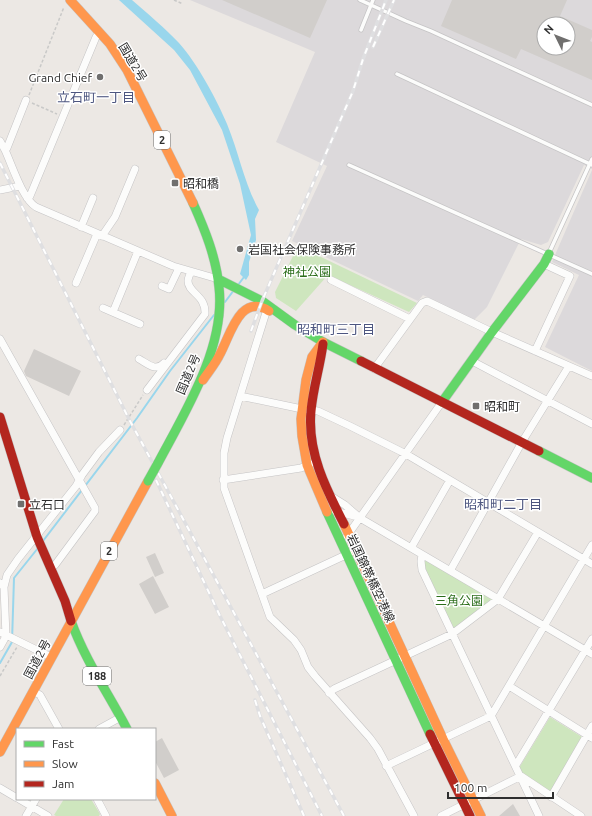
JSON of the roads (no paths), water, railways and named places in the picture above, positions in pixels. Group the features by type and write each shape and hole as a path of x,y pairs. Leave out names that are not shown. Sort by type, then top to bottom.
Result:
{"main road":[{"name":"国道2号","path":"0,752 158,463 194,392 207,363 220,311 220,297 214,255 187,192 120,59 100,33 70,0"},
{"path":"442,402 492,332 544,264 549,254"},
{"path":"218,279 242,291 323,342 592,478"},
{"path":"194,392 221,354 240,314 255,306 268,307"},
{"name":"岩国錦帯橋空港線","path":"323,342 321,361 314,388 306,410 310,426 312,464 324,505 342,541 352,552 405,656 443,739 481,816"},
{"path":"0,417 42,552 65,601 71,621"},
{"name":"岩国錦帯橋空港線","path":"312,464 349,534 352,552 396,660 434,743 470,816"},
{"name":"188","path":"71,621 82,650 126,728"},
{"path":"156,785 172,816"}],"street":[{"path":"27,198 30,196 96,38 100,33"},
{"path":"5,150 26,100"},
{"path":"0,141 20,186 31,204 81,227 179,268 218,279"},
{"path":"76,283 100,235 115,217 135,169"},
{"path":"0,190 20,186"},
{"path":"81,227 93,198"},
{"path":"113,312 138,251"},
{"path":"535,351 570,276 544,264"},
{"path":"162,286 170,289 179,268"},
{"path":"147,390 205,314 204,302 190,288 188,281 190,272"},
{"path":"331,280 410,319"},
{"path":"374,369 422,303 427,301 492,332 592,376"},
{"path":"268,307 227,438 224,453 224,488 270,617 294,640 301,650 308,667 329,694 370,738 378,749 414,816"},
{"path":"103,308 140,324"},
{"path":"0,340 95,508 95,512 55,565 50,568"},
{"path":"139,359 157,368 172,357"},
{"path":"472,361 592,424"},
{"path":"450,571 522,442 569,366"},
{"path":"240,396 306,410 318,411 350,426 406,454 592,564"},
{"path":"342,541 349,534 442,402"},
{"path":"0,647 5,635 2,585 7,575 29,545 38,539 81,483 86,468 120,430"},
{"path":"223,480 300,468 312,464"},
{"path":"411,548 450,480"},
{"path":"329,495 345,505 360,518 592,654"},
{"path":"324,505 338,512 360,518"},
{"path":"329,694 334,689 452,634 498,599 538,532"},
{"path":"386,766 491,716 592,545"},
{"path":"262,594 352,552"},
{"path":"422,555 422,570 539,816"},
{"path":"5,635 52,657"},
{"path":"516,765 592,639"},
{"path":"509,686 589,737"},
{"path":"34,690 40,695 58,728"},
{"path":"101,728 121,717"},
{"path":"552,797 589,737 592,726"},
{"path":"521,776 581,816"},
{"path":"441,816 521,776"},
{"path":"0,788 16,797"},
{"path":"22,800 48,816"},
{"path":"26,816 35,800"},
{"path":"98,800 106,816"}],"lane":[{"path":"360,0 592,105"},
{"path":"361,30 373,0"},
{"path":"397,74 591,164"},
{"path":"549,254 592,159"},
{"path":"349,165 592,274"}],"water":[{"path":"119,0 132,0 179,43 199,71 223,114 245,179 259,210 255,219 256,240 249,262 249,275 246,280 240,274 251,235 240,184 222,130 190,70 174,50"}],"waterway":[{"path":"238,285 244,277"},
{"path":"225,302 234,290"},
{"path":"43,541 137,418 170,371 214,315"},
{"path":"0,663 12,642 14,578 38,548"}],"railway":[{"path":"251,331 262,301 353,91 363,59 386,0"},
{"path":"373,47 394,0"},
{"path":"0,163 130,421 344,816"},
{"path":"156,480 220,616 322,816"},
{"path":"255,700 260,716 304,816"}],"place":[{"name":"Grand Chief","path":"100,77"},
{"name":"昭和橋","path":"175,183"},
{"name":"岩国社会保険事務所","path":"240,249"},
{"name":"昭和町","path":"476,406"},
{"name":"立石口","path":"21,504"}],"district":[{"name":"立石町一丁目","path":"96,97"},
{"name":"昭和町三丁目","path":"336,329"},
{"name":"昭和町二丁目","path":"503,504"}],"park label":[{"name":"神社公園","path":"307,271"},
{"name":"三角公園","path":"459,600"}]}
